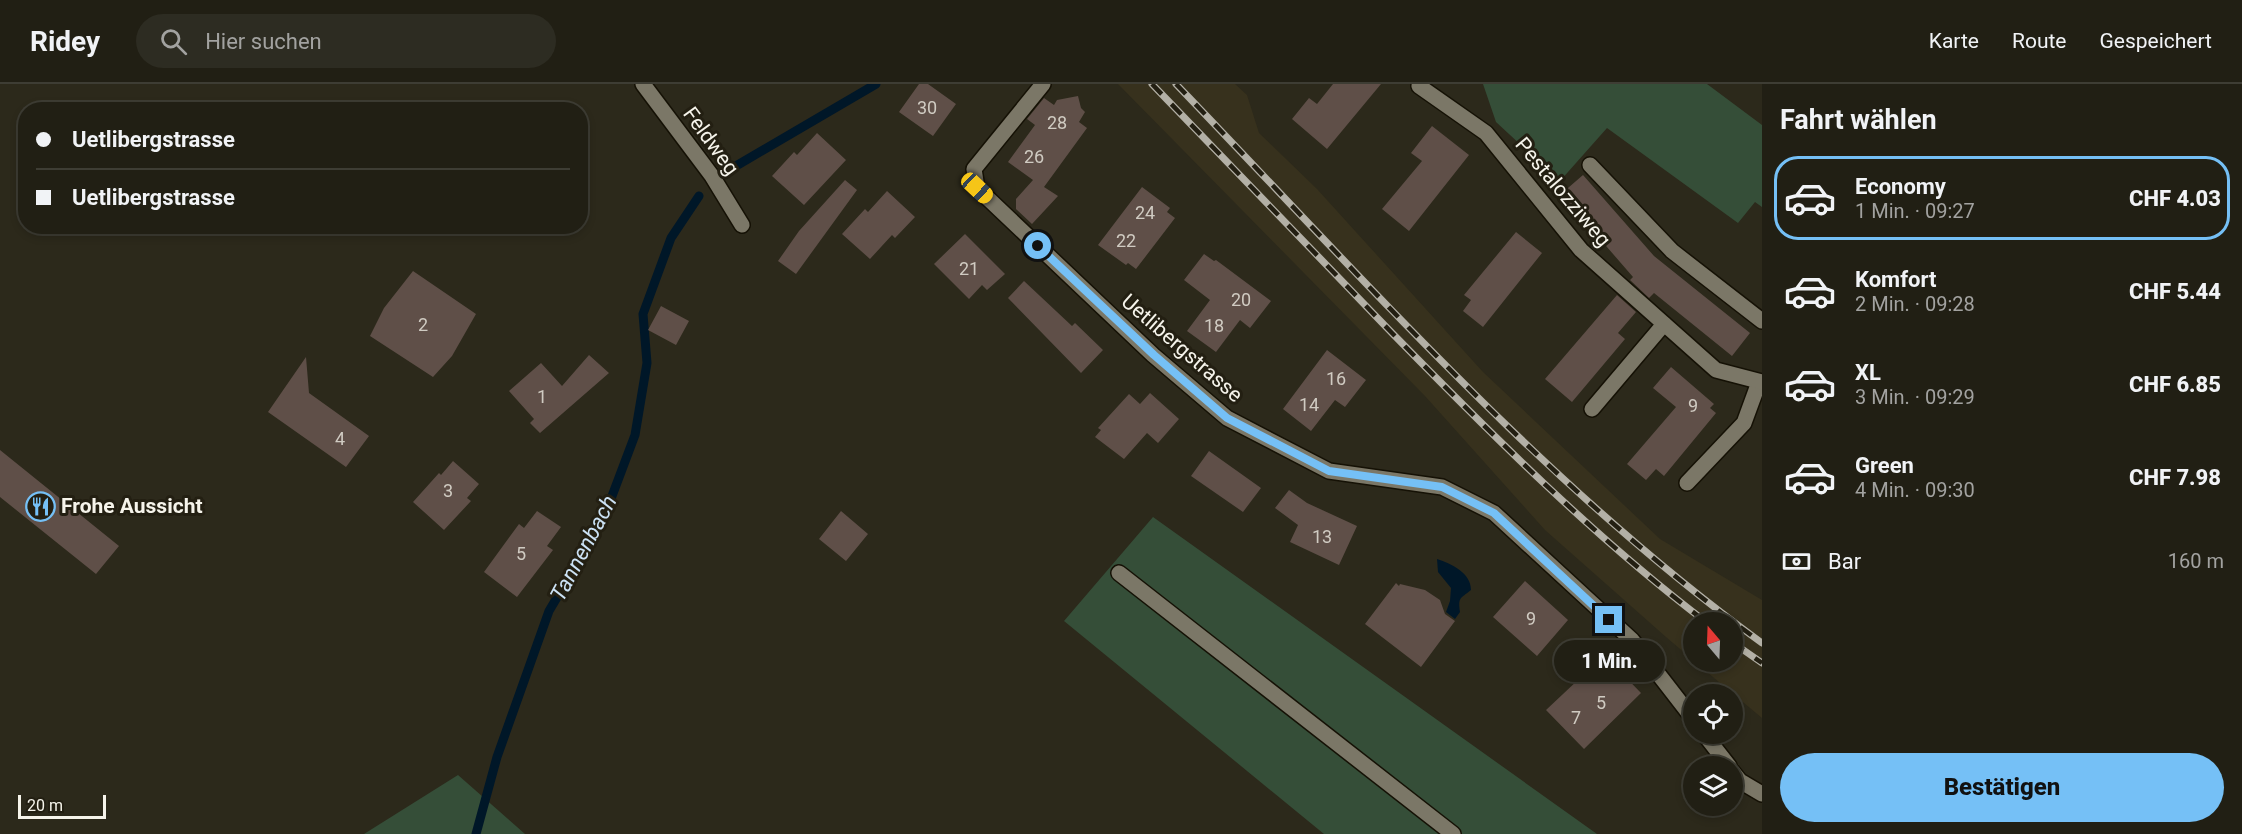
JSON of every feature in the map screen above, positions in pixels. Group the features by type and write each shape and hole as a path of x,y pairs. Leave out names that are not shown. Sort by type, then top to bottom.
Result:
{"street":[{"name":"Feldweg","path":"643,84 712,176 742,225"},
{"name":"Uetlibergstrasse","path":"1042,84 974,169 977,188 1154,355 1227,418 1329,471 1442,487 1494,513 1632,640 1683,706"},
{"name":"Pestalozziweg","path":"1419,86 1486,133 1581,250 1716,370 1761,382"},
{"path":"1590,165 1672,251 1762,321"},
{"path":"1592,409 1664,324"},
{"path":"1687,483 1744,423 1761,382"},
{"path":"1119,573 1453,834"},
{"path":"1712,744 1721,756"},
{"path":"1743,783 1762,794"}],"shaded area":[{"path":"1118,84 1235,84 1247,95 1259,133 1317,189 1483,372 1660,539 1762,600 1762,718 1743,702 1743,684 1721,684 1707,672 1743,672 1743,612 1683,612 1683,651 1545,530 1425,396"}],"green space":[{"path":"1483,84 1707,84 1762,125 1762,207 1755,202 1738,223 1607,128 1560,181 1496,122"},
{"path":"1153,517 1597,834 1324,834 1064,621"},
{"path":"458,775 525,834 364,834"}],"water":[{"path":"1437,559 1460,570 1470,584 1471,590 1461,599 1460,612 1455,619 1446,612 1451,588 1438,572"}],"building":[{"path":"919,84 928,84 956,104 933,136 899,112"},
{"path":"1333,84 1381,84 1327,149 1292,119 1309,98 1317,104"},
{"path":"1078,96 1081,108 1085,112 1079,122 1087,128 1044,187 1058,196 1032,224 1016,209 1016,199 1033,180 1008,162 1035,125 1027,119 1044,98 1054,105 1057,100"},
{"path":"1432,126 1469,155 1409,231 1382,209 1422,161 1411,153"},
{"path":"817,133 846,160 804,205 772,176 794,152 797,155"},
{"path":"1583,175 1654,256 1750,333 1732,356 1654,293 1649,298 1630,280 1633,277 1561,194"},
{"path":"845,180 857,190 796,274 778,261 799,231"},
{"path":"1142,187 1170,208 1167,212 1175,218 1136,269 1128,263 1126,265 1098,245"},
{"path":"887,191 915,217 895,238 892,235 870,259 842,234 865,209 868,212"},
{"path":"1516,232 1542,253 1483,327 1463,311 1471,300 1464,295"},
{"path":"965,234 1005,274 987,290 982,285 969,299 934,264"},
{"path":"1204,254 1216,260 1271,301 1250,328 1240,320 1216,352 1187,331 1210,300 1184,280"},
{"path":"413,271 476,314 452,356 433,377 370,336 384,308"},
{"path":"1024,281 1072,326 1075,323 1103,350 1081,373 1008,298"},
{"path":"1617,295 1636,312 1618,333 1625,339 1572,402 1545,379"},
{"path":"661,306 689,321 676,345 648,330"},
{"path":"1327,350 1366,380 1345,407 1335,400 1311,431 1283,409"},
{"path":"589,355 609,373 540,433 530,423 534,419 509,391 541,363 562,386"},
{"path":"306,357 309,393 369,436 346,467 268,412"},
{"path":"1671,367 1714,404 1710,408 1716,413 1664,476 1656,469 1646,480 1627,464 1676,407 1653,388"},
{"path":"1150,393 1179,419 1158,443 1147,433 1124,459 1095,437 1101,430 1098,428 1129,394 1140,404"},
{"name":"Frohe Aussicht","path":"0,450 119,546 96,574 0,497"},
{"path":"1209,451 1261,488 1243,512 1191,476"},
{"path":"453,461 479,484 467,498 471,501 444,530 413,502"},
{"path":"1289,490 1307,503 1357,526 1339,565 1290,542 1298,525 1275,508"},
{"path":"537,511 561,527 547,546 553,550 517,597 484,572 519,524 524,528"},
{"path":"841,511 868,534 846,561 819,539"},
{"path":"1525,581 1568,620 1537,656 1493,617"},
{"path":"1396,583 1399,586 1400,584 1425,590 1440,600 1445,614 1455,621 1421,667 1365,624"},
{"path":"1596,663 1605,671 1613,664 1641,693 1584,749 1546,710"}],"waterway":[{"name":"Tannenbach","path":"724,173 876,84"},
{"name":"Tannenbach","path":"476,834 497,757 549,611 603,520 635,435 647,363 643,314 671,238 699,196"}],"railway":[{"path":"1152,84 1467,409 1583,520 1693,612"},
{"path":"1176,84 1457,377 1530,447 1604,516 1762,643"},
{"path":"1743,650 1762,663"}],"place":[{"name":"Frohe Aussicht","path":"40,506"}],"route":[{"path":"1038,246 1154,355 1227,418 1329,471 1442,487 1494,513 1609,620"}]}
